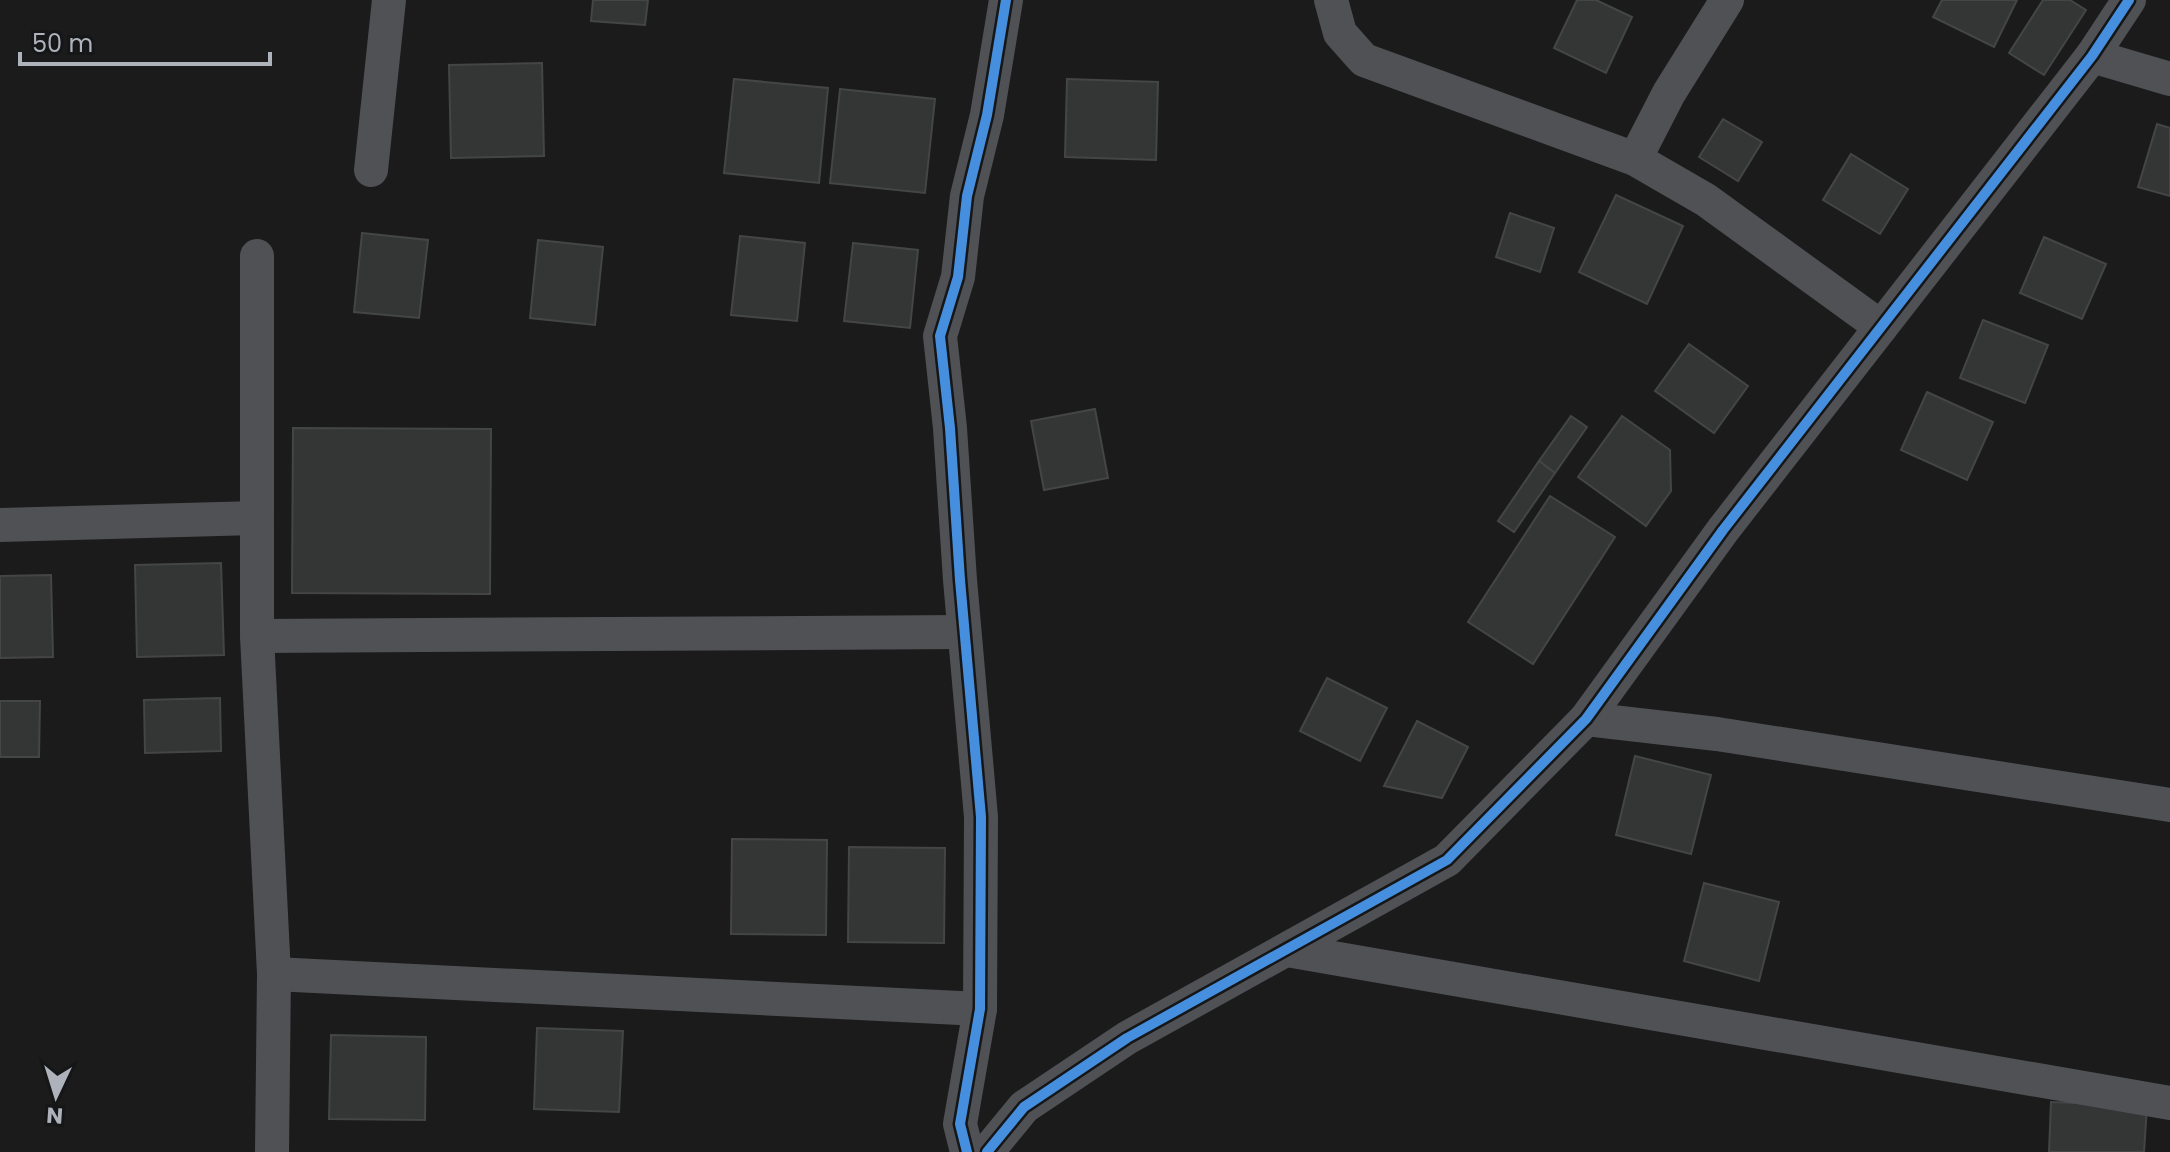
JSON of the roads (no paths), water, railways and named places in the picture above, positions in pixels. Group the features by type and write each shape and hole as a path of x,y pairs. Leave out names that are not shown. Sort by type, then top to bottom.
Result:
{"street":[{"path":"371,170 389,0"},
{"path":"967,1152 960,1124 980,1009 981,817 940,336 958,277 967,196 987,115 1006,0"},
{"path":"1331,0 1340,33 1364,60 1635,159 1706,200 1881,327"},
{"path":"1635,159 1669,93 1727,0"},
{"path":"987,1152 1024,1107 1127,1038 1447,860 1586,719 1723,530 2092,56 2129,0"},
{"path":"2092,56 2170,79"},
{"path":"257,256 257,636 274,974 272,1152"},
{"path":"0,525 257,518"},
{"path":"257,636 964,632"},
{"path":"1586,719 1717,734 2170,805"},
{"path":"1287,950 2170,1103"},
{"path":"274,974 980,1009"}]}
